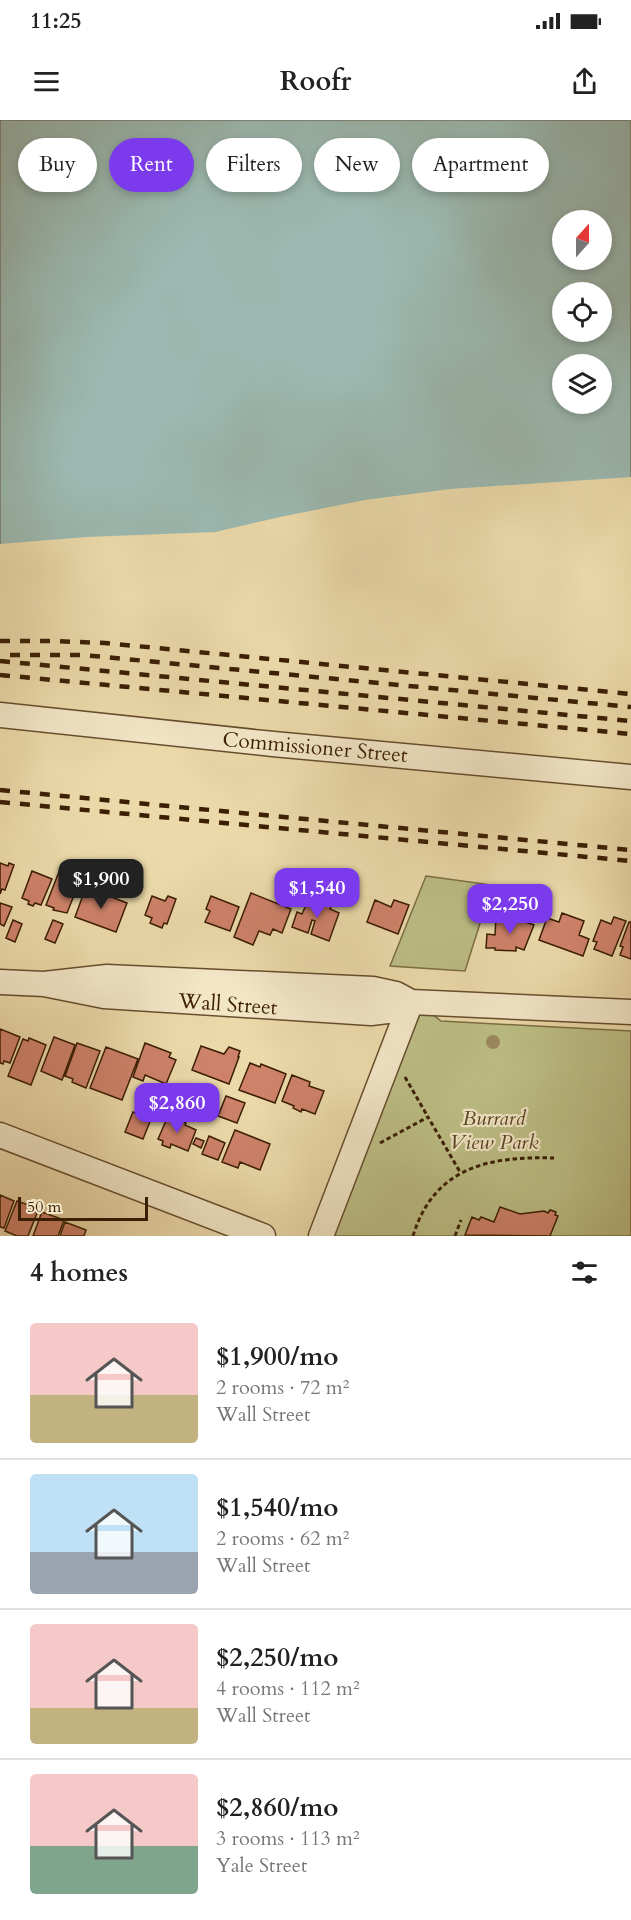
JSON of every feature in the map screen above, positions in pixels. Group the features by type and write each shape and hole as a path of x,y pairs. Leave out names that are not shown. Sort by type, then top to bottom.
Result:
{"street":[{"name":"Commissioner Street","path":"0,715 285,745 631,777"},
{"name":"Wall Street","path":"0,982 44,984 107,977 372,989 396,994 411,1002 631,1012"},
{"path":"321,1236 411,1002"},
{"path":"0,1135 263,1236"}],"path":[{"path":"404,1076 460,1172"},
{"path":"378,1144 428,1118"},
{"path":"413,1236 434,1194 460,1172 511,1158 554,1158"},
{"path":"455,1236 461,1220"}],"green space":[{"path":"426,876 492,885 465,971 390,966"},
{"name":"Burrard View Park","path":"432,1014 441,1021 631,1031 631,1236 332,1236 417,1016"}],"water":[{"path":"0,120 631,120 631,495 395,513 0,556"}],"pier":[{"path":"631,477 631,498 395,516 269,538 73,551 0,559 0,544 86,537 215,532 365,500 450,489"}],"building":[{"path":"0,863 8,866 9,863 14,865 5,890 2,889 0,894"},
{"path":"62,864 83,873 67,913 53,910 54,908 46,905"},
{"path":"32,871 52,879 41,905 35,903 33,906 22,898"},
{"path":"86,887 127,903 116,932 75,917"},
{"path":"251,893 291,909 282,933 273,929 270,935 259,931 253,945 234,937"},
{"path":"152,896 165,901 168,896 176,899 167,924 164,923 162,928 150,923 152,918 145,915"},
{"path":"211,896 239,907 230,931 205,922 210,911 206,909"},
{"path":"310,896 332,905 330,909 339,913 329,941 311,934 315,921 312,920 308,933 292,927 297,912 302,914"},
{"path":"375,900 391,907 394,900 409,905 398,934 367,922"},
{"path":"0,903 12,907 4,926 0,924"},
{"path":"562,913 584,921 579,935 589,939 583,956 539,940 547,918 559,922"},
{"path":"614,917 626,921 612,956 594,949 597,942 593,941 601,920 611,924"},
{"path":"496,918 517,919 534,925 524,950 516,947 516,951 486,948 487,934 495,935"},
{"path":"13,920 22,924 15,942 6,938"},
{"path":"53,920 63,924 55,943 45,939"},
{"path":"629,922 631,922 631,959 620,955 623,947 620,946"},
{"path":"0,1029 20,1037 10,1063 4,1061 3,1064 0,1063"},
{"path":"54,1037 75,1045 62,1080 41,1071"},
{"path":"29,1038 46,1045 31,1085 8,1076 23,1039 28,1041"},
{"path":"77,1043 100,1051 86,1088 65,1076"},
{"path":"145,1043 171,1053 169,1057 176,1060 166,1084 145,1075 143,1081 133,1077"},
{"path":"201,1046 224,1054 229,1047 240,1051 229,1084 192,1070"},
{"path":"106,1047 138,1059 122,1100 90,1088"},
{"path":"250,1063 260,1067 261,1064 286,1074 275,1103 239,1090"},
{"path":"292,1075 310,1082 309,1086 324,1091 315,1114 302,1109 301,1112 282,1101"},
{"path":"226,1096 245,1103 237,1123 218,1116"},
{"path":"133,1112 151,1119 143,1139 125,1132"},
{"path":"169,1114 196,1130 188,1151 171,1144 170,1148 162,1145 163,1141 158,1139"},
{"path":"235,1130 270,1144 260,1170 240,1162 238,1168 222,1162"},
{"path":"209,1136 225,1143 218,1160 202,1154"},
{"path":"196,1138 204,1141 201,1148 193,1144"},
{"path":"0,1195 14,1201 4,1228 0,1227"},
{"path":"17,1201 34,1207 33,1211 37,1213 28,1236 17,1236 5,1231"},
{"path":"500,1207 520,1214 544,1211 548,1213 550,1210 556,1212 555,1215 558,1216 550,1236 465,1235 472,1217 479,1220 481,1217 494,1222"},
{"path":"42,1212 64,1220 58,1236 33,1236"},
{"path":"65,1222 86,1230 84,1236 60,1236"}],"railway":[{"path":"0,641 105,643 631,694"},
{"path":"10,655 83,655 631,707"},
{"path":"0,661 631,721"},
{"path":"0,675 631,734"},
{"path":"0,790 631,850"},
{"path":"0,802 631,861"}]}
